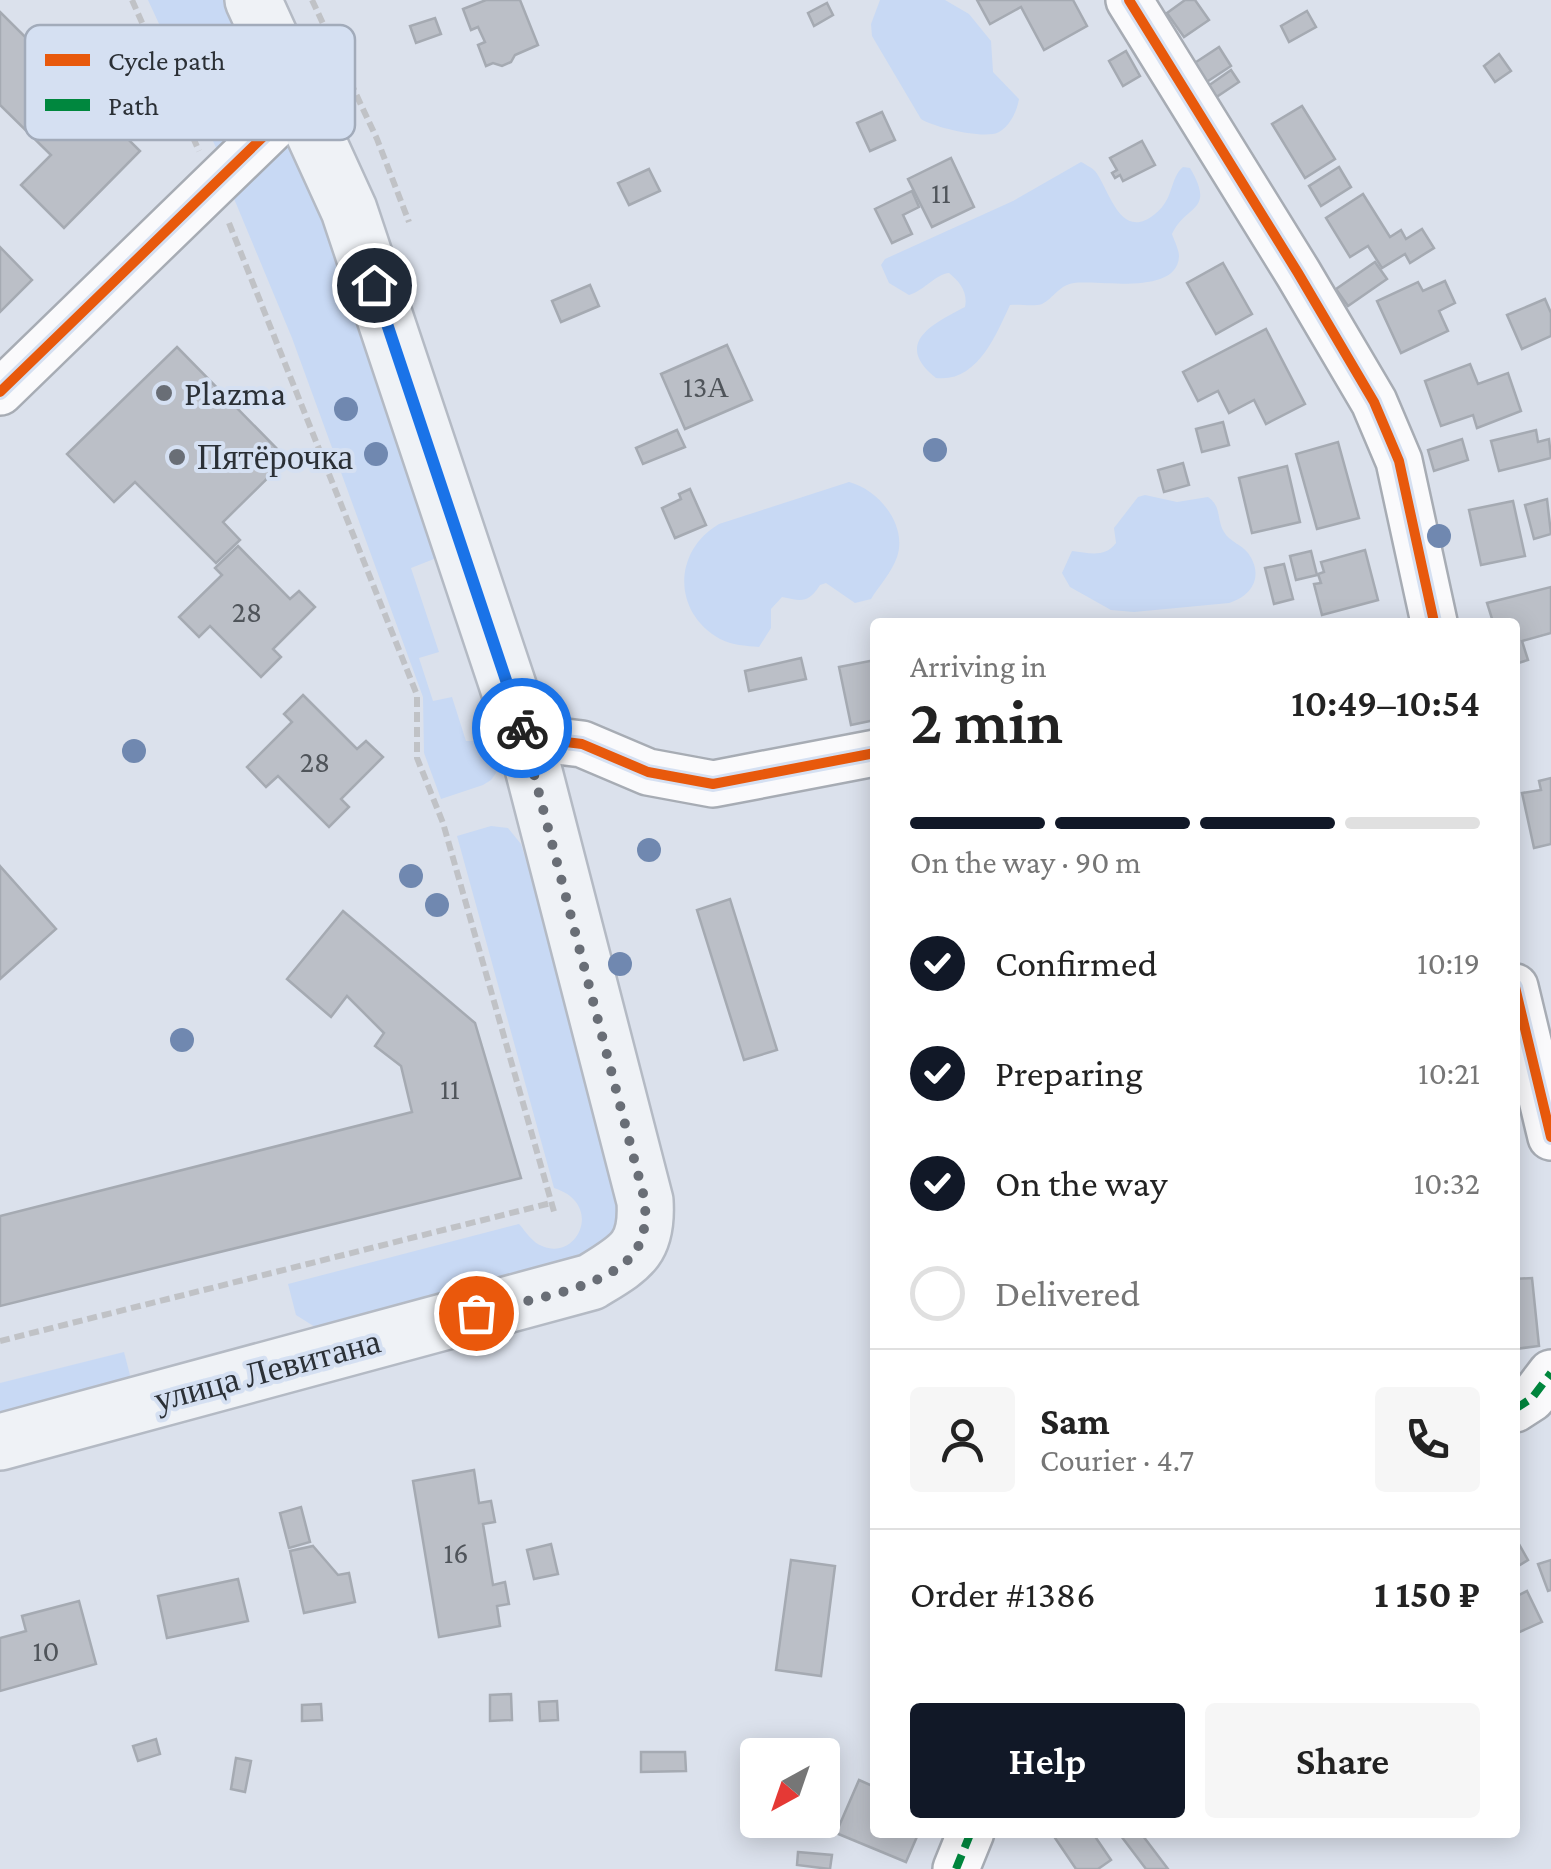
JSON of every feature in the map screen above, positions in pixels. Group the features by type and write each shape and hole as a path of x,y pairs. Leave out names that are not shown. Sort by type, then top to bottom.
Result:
{"main road":[{"name":"улица Левитана","path":"253,0 265,25"},
{"name":"улица Левитана","path":"0,1442 591,1282 630,1258 646,1228 645,1201 525,738 349,210 318,140"}],"street":[{"path":"1129,0 1374,402 1399,462 1433,618"},
{"path":"0,392 261,140"},
{"path":"525,738 582,744 648,772 713,784 870,754"},
{"path":"1520,1008 1551,1137"},
{"path":"1520,1406 1532,1398 1551,1373"},
{"path":"956,1869 969,1838"}],"path":[{"path":"132,0 143,25"},
{"path":"312,0 324,25"},
{"path":"355,93 409,222"},
{"path":"194,140 417,695 417,758 443,823 555,1215"},
{"path":"0,1341 551,1203"}],"shaded area":[{"path":"148,0 231,0 241,25 160,25"},
{"path":"880,0 945,0 969,14 991,41 993,72 1019,99 1006,126 992,134 971,134 921,119 872,36 871,24"},
{"path":"213,140 230,140 219,154"},
{"path":"290,140 298,140 439,557 411,568 439,652 419,658 433,701 452,697 466,741 490,741 498,753 499,769 483,785 441,799 424,753 423,697 292,338 230,189"},
{"path":"1081,162 1095,171 1117,210 1133,222 1155,214 1166,202 1179,172 1183,167 1190,168 1199,200 1172,234 1179,254 1175,269 1152,281 1074,283 1042,304 1010,305 991,343 974,365 950,378 936,378 923,366 918,344 931,327 965,307 964,292 949,273 909,295 889,283 881,265 885,259 1013,201"},
{"path":"849,482 880,500 898,533 895,563 871,599 855,603 826,583 804,600 782,597 771,609 771,628 759,647 725,641 704,627 686,598 684,582 686,565 704,536 719,524"},
{"path":"1138,497 1177,502 1208,497 1217,509 1224,532 1253,561 1255,577 1250,590 1229,603 1134,612 1111,610 1070,587 1062,573 1072,551 1096,553 1112,548 1116,543 1114,528"},
{"path":"491,826 508,828 521,844 575,1019 620,1209 612,1234 579,1262 323,1332 296,1315 288,1284 519,1224 536,1242 555,1249 575,1239 580,1229 579,1206 554,1188 457,836"},
{"path":"124,1352 131,1379 0,1414 0,1383"}],"building":[{"path":"486,0 520,0 538,45 502,66 486,66 478,45 485,42 478,27 471,30 463,9"},
{"path":"977,0 1073,0 1087,26 1044,50 1021,7 990,24"},
{"path":"1185,0 1195,0 1209,20 1184,37 1167,13"},
{"path":"827,3 833,15 814,26 808,13"},
{"path":"1307,11 1316,27 1289,42 1281,26"},
{"path":"0,12 25,37 25,130 0,105"},
{"path":"435,18 441,34 416,43 410,26"},
{"path":"1219,47 1231,66 1205,83 1193,64"},
{"path":"1126,51 1140,76 1123,86 1109,61"},
{"path":"1499,54 1511,71 1495,82 1484,66"},
{"path":"1231,70 1239,82 1215,98 1208,86"},
{"path":"1302,106 1335,159 1305,178 1272,124"},
{"path":"882,112 895,140 870,151 857,123"},
{"path":"36,140 129,140 140,151 64,228 21,185 51,155"},
{"path":"1142,141 1155,165 1123,181 1120,175 1115,178 1112,173 1117,170 1110,158"},
{"path":"951,158 974,207 932,227 908,179"},
{"path":"1339,167 1351,187 1321,206 1309,186"},
{"path":"649,169 660,191 629,205 618,183"},
{"path":"912,191 919,207 903,215 912,234 892,243 875,209"},
{"path":"1363,194 1390,237 1401,230 1406,239 1422,229 1434,248 1410,263 1405,254 1382,268 1368,246 1350,257 1326,218"},
{"path":"0,247 32,280 0,312"},
{"path":"1375,262 1387,279 1348,306 1336,289"},
{"path":"1223,263 1252,314 1216,334 1187,283"},
{"path":"1445,281 1455,303 1439,311 1448,331 1401,353 1377,301 1418,282 1423,291"},
{"path":"590,285 599,306 561,322 552,301"},
{"path":"1545,299 1551,313 1551,336 1522,349 1507,315"},
{"path":"1266,329 1305,404 1266,424 1254,400 1229,413 1218,391 1198,401 1183,372"},
{"path":"727,345 752,400 685,429 661,374"},
{"name":"Пятёрочка","path":"177,347 287,459 223,522 240,540 216,563 135,482 114,502 67,454"},
{"path":"1470,364 1478,384 1508,373 1521,411 1477,428 1473,415 1441,426 1425,381"},
{"path":"1223,422 1229,445 1202,452 1196,429"},
{"path":"677,430 685,447 643,464 636,448"},
{"path":"1536,430 1538,442 1549,439 1551,458 1499,471 1491,441"},
{"path":"1462,439 1468,460 1434,471 1428,450"},
{"path":"1338,442 1359,518 1317,529 1296,454"},
{"path":"1183,463 1189,485 1164,492 1158,470"},
{"path":"1287,466 1300,522 1252,533 1239,478"},
{"path":"690,489 706,525 675,538 662,508 681,499 679,494"},
{"path":"1547,499 1551,534 1534,539 1525,505"},
{"path":"1513,501 1525,556 1481,565 1469,510"},
{"path":"238,546 290,599 299,591 315,607 273,649 281,657 261,677 210,626 199,637 179,617 222,575 215,568"},
{"path":"1365,550 1378,600 1322,615 1314,584 1321,583 1321,562"},
{"path":"1311,551 1317,575 1296,580 1290,556"},
{"path":"1284,564 1293,599 1274,604 1265,568"},
{"path":"1551,587 1551,633 1522,641 1528,660 1520,662 1520,618 1492,618 1487,603"},
{"path":"801,658 806,679 749,691 745,671"},
{"path":"870,661 870,721 851,725 839,667"},
{"path":"303,695 357,749 366,741 383,757 341,799 349,807 329,827 278,776 266,787 247,767 292,722 284,714"},
{"path":"1551,778 1551,844 1534,848 1522,793 1541,790 1539,781"},
{"path":"0,866 56,929 0,979"},
{"path":"730,899 777,1050 744,1060 697,910"},
{"path":"343,911 475,1023 521,1178 0,1306 0,1216 412,1112 401,1066 375,1046 384,1033 347,996 331,1017 287,979"},
{"path":"1532,1278 1539,1346 1520,1348 1520,1279"},
{"path":"474,1470 479,1503 491,1501 495,1522 483,1524 493,1585 505,1582 509,1604 497,1606 500,1626 439,1637 413,1481"},
{"path":"301,1507 310,1542 289,1548 280,1513"},
{"path":"551,1544 558,1574 534,1579 527,1550"},
{"path":"313,1546 338,1575 349,1573 355,1602 304,1613 290,1551"},
{"path":"1520,1546 1528,1560 1520,1565"},
{"path":"791,1560 835,1566 821,1676 776,1670"},
{"path":"1551,1560 1551,1590 1548,1591 1538,1564"},
{"path":"238,1579 248,1621 167,1638 158,1596"},
{"path":"1527,1591 1542,1622 1520,1632 1520,1594"},
{"path":"79,1601 96,1664 0,1691 0,1638 26,1631 22,1616"},
{"path":"511,1694 512,1720 490,1721 490,1695"},
{"path":"557,1701 558,1720 540,1721 539,1702"},
{"path":"321,1704 322,1720 302,1721 302,1705"},
{"path":"156,1739 160,1754 138,1761 133,1746"},
{"path":"641,1752 685,1752 686,1771 641,1772"},
{"path":"236,1758 251,1761 245,1792 231,1789"},
{"path":"859,1780 870,1785 870,1838 916,1838 906,1862 840,1835 840,1824"},
{"path":"1055,1838 1096,1838 1111,1860 1098,1869 1076,1869"},
{"path":"1123,1838 1145,1838 1168,1869 1146,1869"},
{"path":"798,1852 832,1855 830,1869 797,1865"}],"marked path":[{"path":"1520,1406 1532,1398 1551,1373"},
{"path":"956,1869 969,1838"}],"cycle path":[{"path":"1129,0 1374,402 1399,461 1433,618"},
{"path":"0,392 260,140"},
{"path":"525,737 582,744 648,772 713,784 870,754"},
{"path":"1520,1008 1551,1137"}],"way so far":[{"path":"476,1313 591,1282 630,1258 646,1228 645,1201 522,728"}],"place":[{"name":"Plazma","path":"164,393"},
{"name":"Пятёрочка","path":"177,457"}],"route":[{"path":"374,285 522,728"}]}
